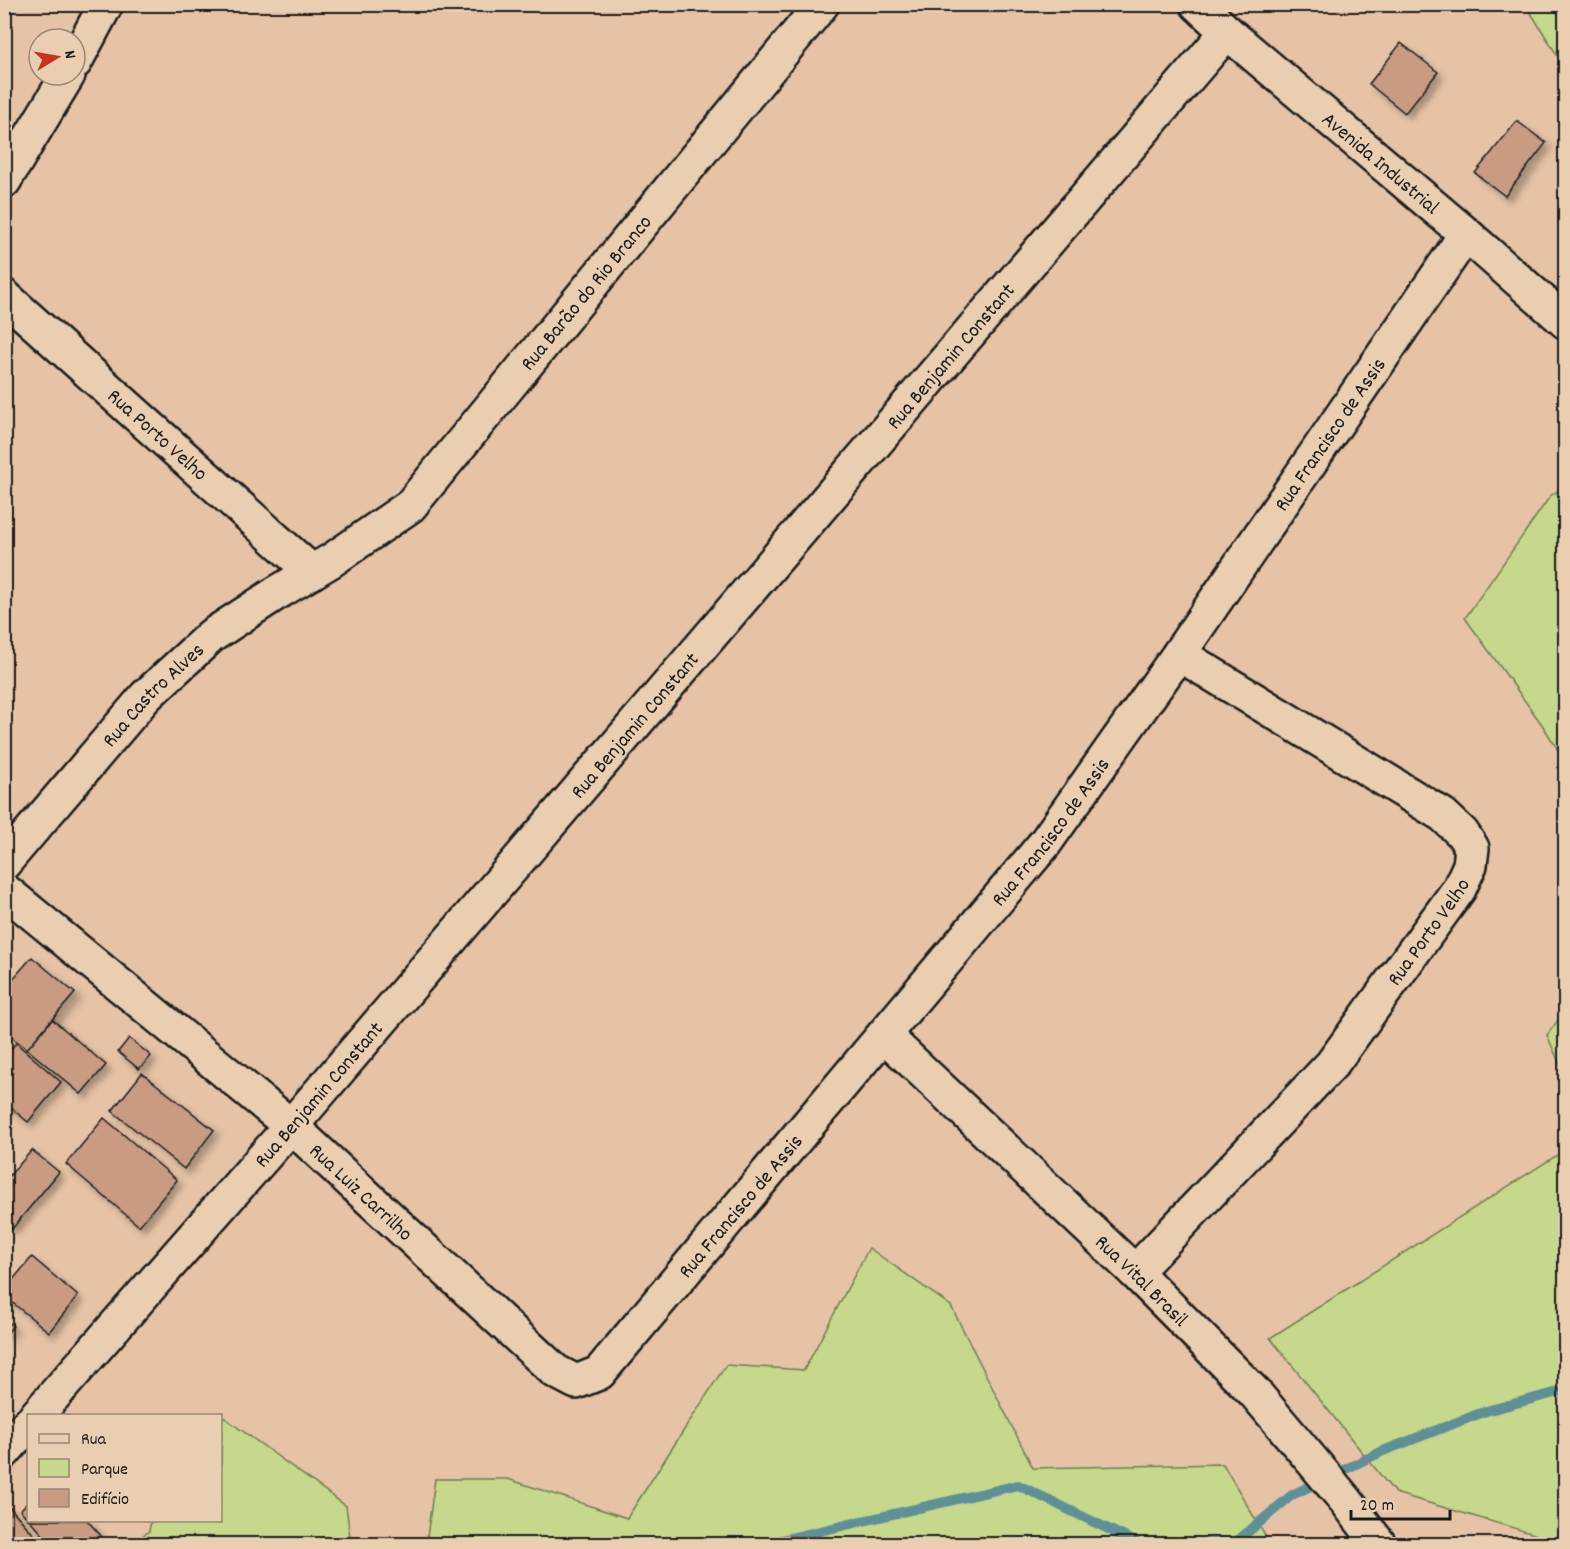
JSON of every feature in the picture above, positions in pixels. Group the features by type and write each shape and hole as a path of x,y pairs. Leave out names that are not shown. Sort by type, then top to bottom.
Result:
{"street":[{"path":"87,40 106,4"},
{"name":"Rua Barão do Rio Branco","path":"322,566 410,506 822,4"},
{"name":"Avenida Industrial","path":"1197,4 1566,322"},
{"name":"Rua Benjamin Constant","path":"38,1414 291,1126 1227,32"},
{"path":"4,182 61,87"},
{"name":"Rua Francisco de Assis","path":"576,1382 598,1372 1045,843 1179,654 1466,234"},
{"name":"Rua Porto Velho","path":"4,296 322,566"},
{"name":"Rua Castro Alves","path":"4,863 146,696 211,636 322,566"},
{"name":"Rua Porto Velho","path":"1135,1272 1332,1064 1459,889 1470,865 1472,849 1462,833 1443,815 1179,654"},
{"name":"Rua Luiz Carrilho","path":"4,890 291,1126 555,1371 576,1382"},
{"name":"Rua Vital Brasil","path":"884,1035 1135,1272 1255,1394 1347,1502 1379,1545"},
{"path":"4,1452 27,1425"}],"green space":[{"path":"1526,5 1565,5 1565,68"},
{"path":"1565,487 1565,761 1543,726 1465,618 1551,495"},
{"path":"1565,1011 1565,1076 1547,1035"},
{"path":"1565,1150 1566,1544 1553,1544 1534,1534 1395,1493 1270,1338"},
{"path":"869,1248 951,1306 1033,1468 1223,1464 1270,1544 426,1544 435,1479 508,1479 627,1518 726,1365 804,1370"},
{"path":"222,1416 346,1506 351,1544 131,1544 149,1531 151,1522 222,1522"}],"building":[{"path":"1401,43 1438,72 1405,113 1369,84"},
{"path":"1517,121 1546,143 1505,196 1475,173"},
{"path":"32,957 75,993 27,1049 4,1031 4,989"},
{"path":"52,1019 106,1065 81,1094 27,1049"},
{"path":"129,1038 151,1056 139,1069 118,1052"},
{"path":"16,1043 61,1082 28,1122 4,1102 4,1057"},
{"path":"142,1073 214,1130 184,1169 112,1111"},
{"path":"104,1118 177,1180 139,1226 66,1164"},
{"path":"32,1150 59,1172 12,1229 4,1223 4,1182"},
{"path":"32,1257 78,1296 49,1332 4,1296 4,1290"},
{"path":"4,1319 13,1326 4,1336"},
{"path":"27,1503 27,1518 20,1510"},
{"path":"7,1504 35,1536 26,1544 4,1544 4,1507"},
{"path":"32,1522 89,1522 102,1537 93,1544 51,1544"}],"waterway":[{"path":"1191,1544 1236,1542 1292,1495 1383,1451 1486,1411 1566,1390"},
{"path":"764,1544 1018,1485 1139,1544"}]}
